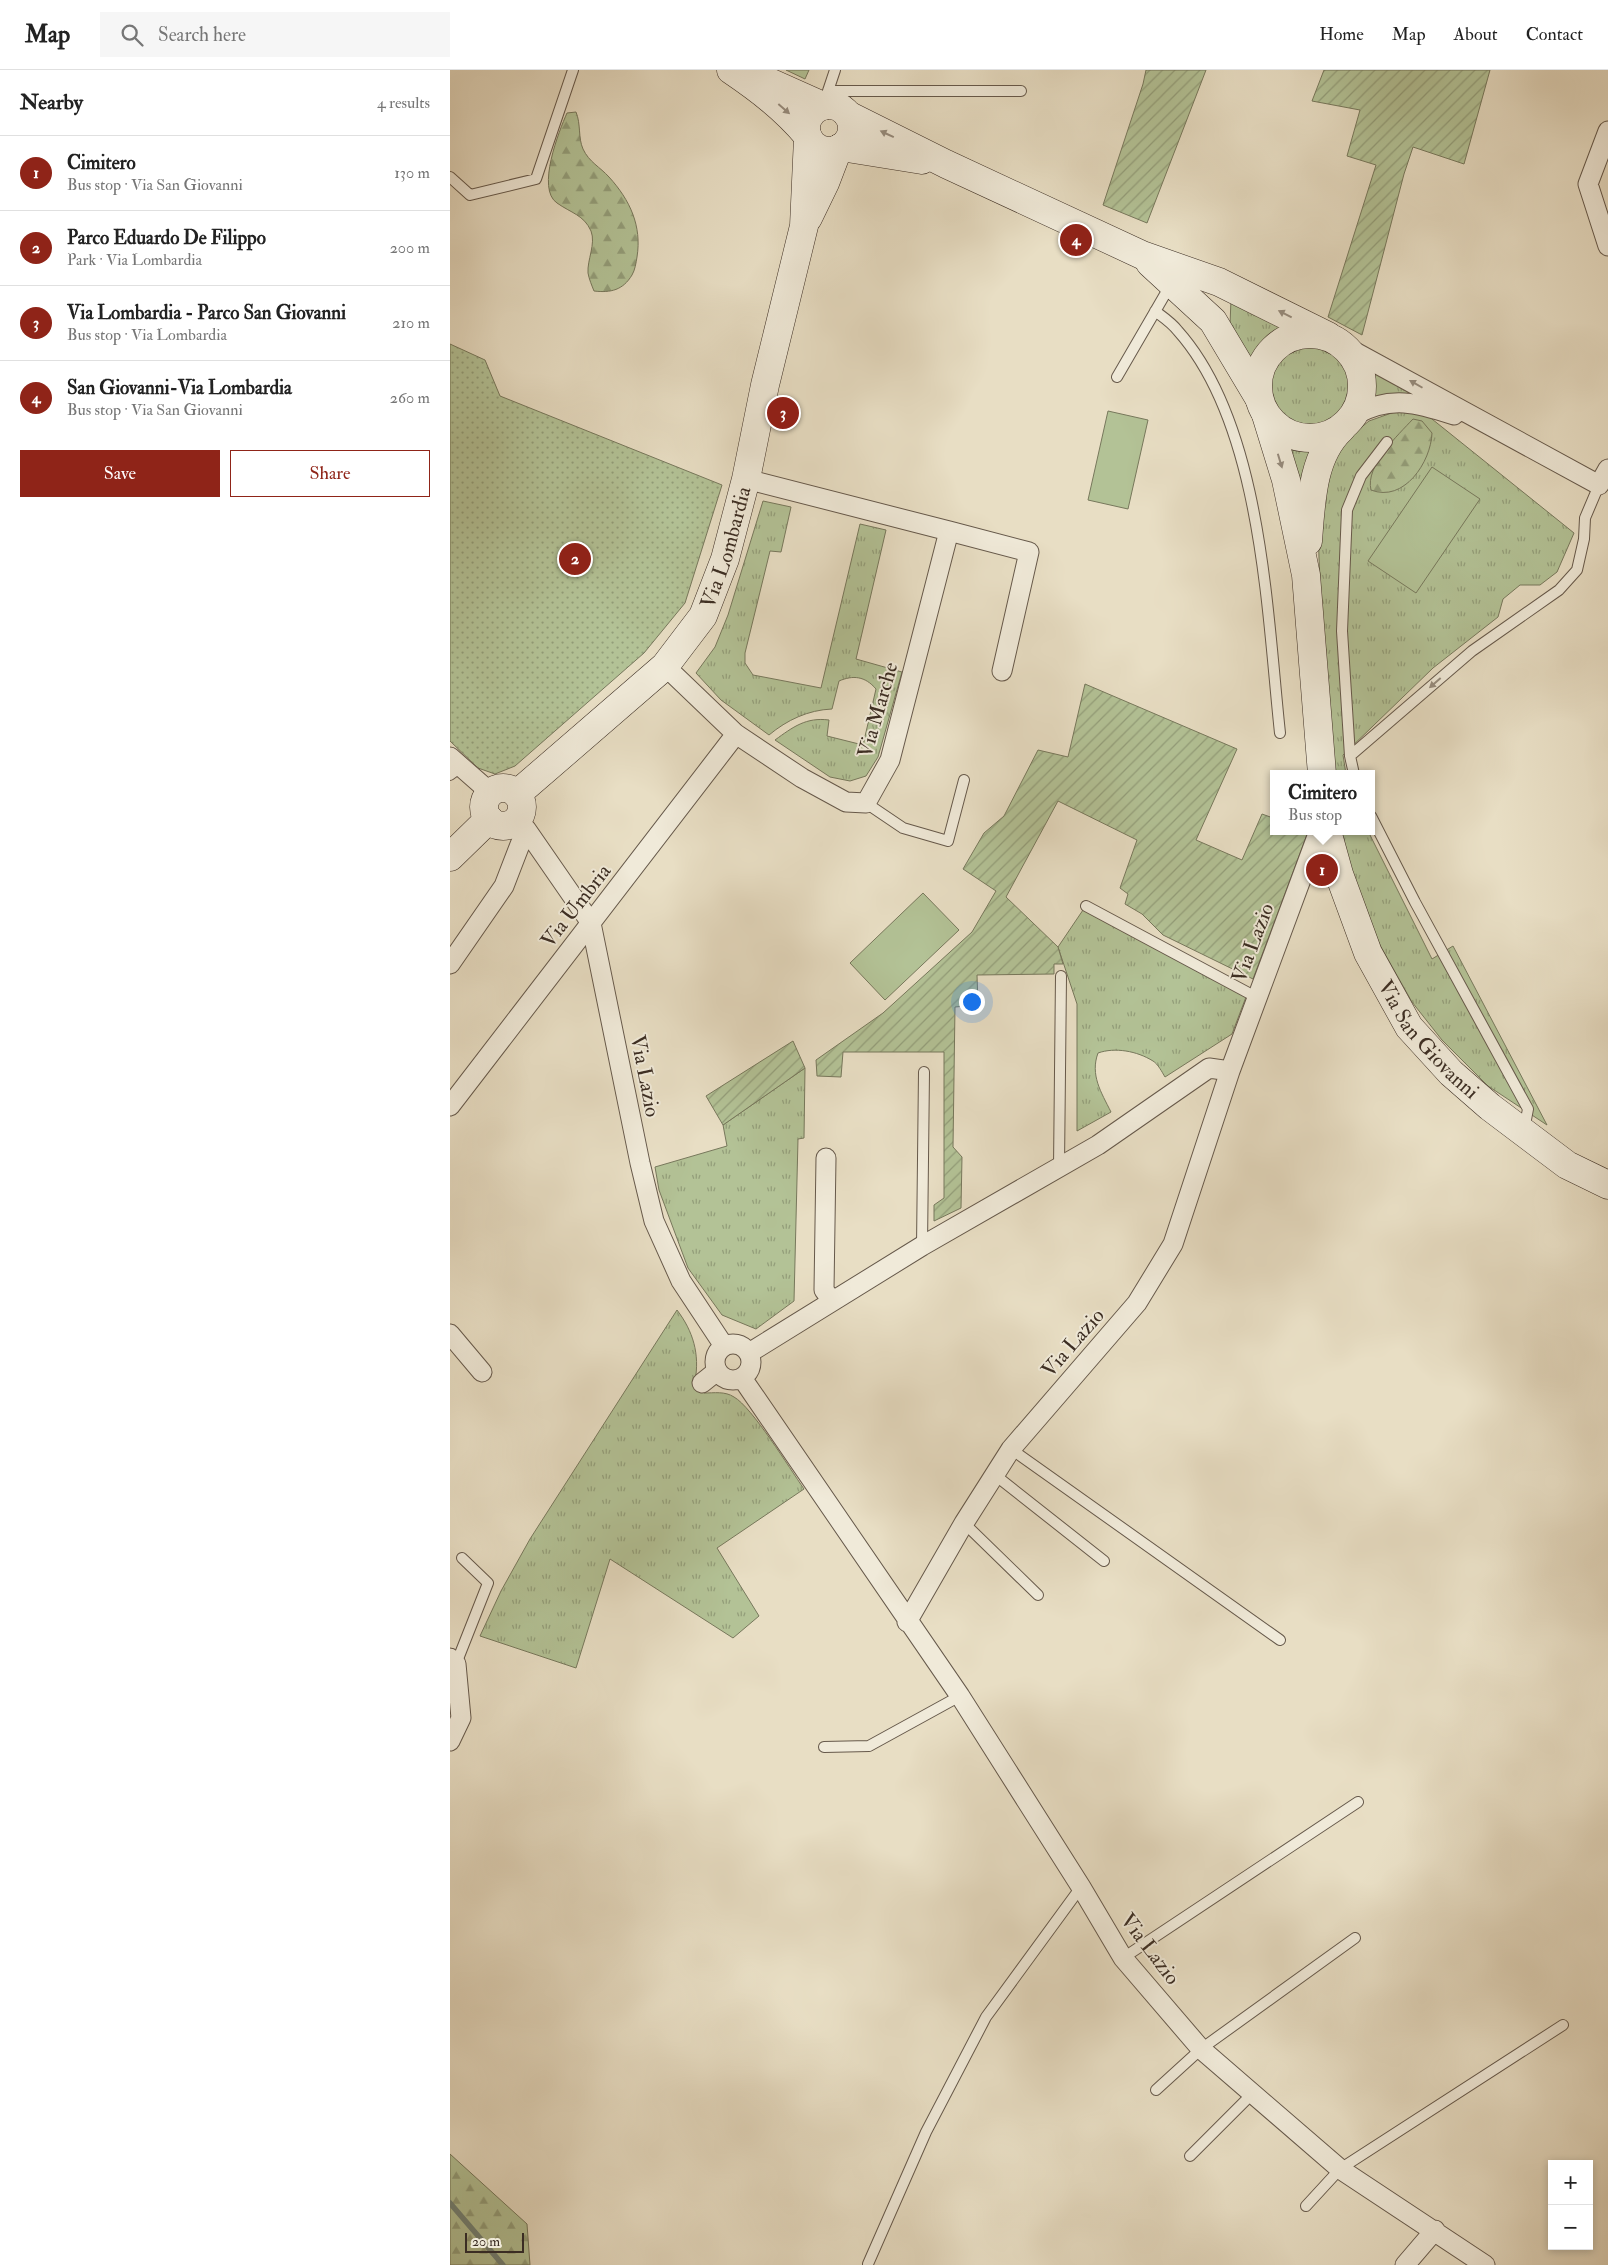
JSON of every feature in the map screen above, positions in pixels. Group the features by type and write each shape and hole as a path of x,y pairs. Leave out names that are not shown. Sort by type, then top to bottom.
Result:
{"main road":[{"path":"730,70 765,94 790,115 820,150 840,148 946,164"},
{"path":"740,70 832,104 946,164 1142,255 1226,285 1337,342 1358,362 1363,379 1362,398 1348,422 1331,438 1314,479 1306,575"},
{"path":"807,136 806,128 811,114 832,104"},
{"path":"832,104 852,129 847,142 840,148"},
{"name":"Via Lombardia","path":"520,814 664,666 703,616 725,558 746,479 765,385 804,226 807,136"},
{"name":"Via Lombardia","path":"804,226 826,183 840,148"},
{"path":"1142,255 1213,321 1262,407 1277,428 1292,436 1309,439 1326,436 1348,422"},
{"path":"1222,336 1226,285"},
{"path":"1322,770 1306,575 1286,480 1262,407 1258,380 1263,362 1275,347 1291,337 1309,333 1337,342"},
{"path":"450,857 504,788 520,814"},
{"name":"Via San Giovanni","path":"1328,835 1338,874 1368,953 1409,1027 1451,1073 1523,1134 1567,1165 1608,1185"}],"street":[{"path":"1608,131 1588,184 1608,246"},
{"path":"1337,342 1374,360 1599,485 1608,468"},
{"path":"1348,422 1383,403 1404,402 1489,425"},
{"path":"746,479 1029,552 1002,671"},
{"name":"Via Marche","path":"866,803 890,760 949,531"},
{"path":"664,666 736,734 802,778 846,802 866,803"},
{"name":"Via Umbria","path":"450,1106 736,734"},
{"path":"454,766 490,806"},
{"path":"450,964 504,886 520,814"},
{"name":"Via Lazio","path":"520,814 591,923 640,1163 654,1222 681,1281 724,1346"},
{"name":"Via Lazio","path":"907,1622 964,1523 1011,1450 1137,1302 1173,1244 1230,1071 1317,835"},
{"path":"749,1353 922,1246 1098,1145 1209,1068 1230,1071"},
{"path":"826,1158 824,1290 832,1301"},
{"path":"450,1334 482,1372"},
{"path":"729,1344 740,1345 749,1353 750,1370 742,1378 736,1380 709,1377 714,1360 719,1350 724,1346 729,1344"},
{"name":"Via Lazio","path":"742,1378 907,1622 960,1696 1081,1887 1123,1958 1201,2049 1340,2169 1435,2230 1485,2265"},
{"path":"450,1741 461,1718 453,1661"},
{"path":"1405,2265 1435,2230"}],"lane":[{"path":"450,177 470,195 536,179 573,70"},
{"path":"836,70 832,104 1021,91"},
{"path":"1117,377 1172,283"},
{"path":"1155,311 1178,330 1207,372 1226,413 1243,461 1265,584 1280,733"},
{"path":"1353,770 1350,756 1342,631 1347,510 1361,476 1387,442"},
{"path":"1350,756 1472,651 1559,590 1576,570 1584,540 1585,518 1599,485"},
{"path":"866,803 903,828 948,841 964,780"},
{"path":"1375,824 1415,902 1528,1109 1523,1134"},
{"path":"1086,906 1256,997"},
{"path":"1059,1167 1060,976"},
{"path":"922,1246 924,1072"},
{"path":"1011,1450 1280,1640"},
{"path":"995,1475 1104,1561"},
{"path":"964,1523 1038,1595"},
{"path":"453,1661 488,1583 462,1558"},
{"path":"824,1747 869,1746 960,1696"},
{"path":"1123,1958 1358,1802"},
{"path":"868,2264 926,2132 986,2017 1081,1887"},
{"path":"1156,2090 1201,2049 1355,1938"},
{"path":"1306,2206 1340,2169 1564,2025"},
{"path":"1190,2156 1253,2093"}],"green space":[{"path":"786,70 809,70 805,79"},
{"path":"1146,70 1206,70 1147,223 1103,205"},
{"path":"1324,70 1490,70 1464,164 1413,147 1404,174 1362,335 1328,317 1376,165 1347,156 1360,110 1312,101"},
{"path":"576,112 583,149 623,195 636,224 638,246 634,271 625,284 611,291 594,291 588,273 592,247 591,231 585,221 557,203 551,196 549,186 551,160 559,133 567,113"},
{"path":"1231,298 1298,328 1290,330 1272,341 1255,366 1230,326"},
{"path":"450,344 485,360 500,396 722,485 685,603 644,653 515,766 495,774 478,768 450,741"},
{"path":"1310,345 1326,348 1340,357 1349,371 1352,387 1349,403 1340,417 1326,426 1310,429 1294,426 1280,417 1271,403 1268,387 1271,371 1280,357 1294,348"},
{"path":"1372,371 1421,397 1372,397"},
{"path":"1400,410 1427,415 1574,533 1557,572 1540,585 1520,585 1503,599 1498,617 1433,668 1343,755 1345,770 1332,770 1327,729 1319,558 1318,523 1321,492 1343,442 1369,421"},
{"path":"1108,411 1148,420 1128,509 1088,500"},
{"path":"1413,419 1422,421 1432,433 1427,456 1421,467 1405,485 1394,491 1371,490 1370,481 1378,461"},
{"path":"1284,441 1301,446 1317,444 1300,489"},
{"path":"1432,467 1480,499 1416,593 1368,561"},
{"path":"763,501 791,507 781,552 770,551 745,653 745,663 753,675 821,688 860,524 886,530 856,659 902,672 878,757 866,776 850,781 830,777 775,740 800,724 821,719 829,720 827,736 863,745 876,689 868,681 854,677 839,681 832,709 815,711 798,717 769,735 721,700 696,673 715,647 728,615"},
{"path":"1085,684 1237,749 1196,840 1242,860 1262,814 1270,817 1270,835 1307,835 1253,979 1163,935 1142,914 1125,904 1128,894 1120,888 1137,840 1058,801 1006,897 1058,947 1063,964 1054,964 1054,974 977,975 978,1005 955,1007 953,1147 962,1157 961,1208 934,1221 934,1205 944,1198 944,1052 843,1052 841,1077 817,1076 816,1060 883,1013 972,932 996,891 963,869 984,833 1004,816 1038,750 1068,757"},
{"path":"1342,835 1370,835 1432,959 1453,946 1547,1125 1488,1086 1442,1040 1412,1002 1380,945 1359,898"},
{"path":"923,893 959,930 885,1000 850,963"},
{"path":"1083,910 1246,997 1232,1034 1165,1077 1155,1062 1140,1055 1119,1050 1098,1053 1095,1069 1096,1076 1100,1090 1111,1112 1077,1131 1077,1004 1058,947"},
{"path":"793,1041 805,1068 723,1125 706,1096"},
{"path":"805,1068 804,1138 798,1139 794,1301 756,1329 722,1315 688,1268 659,1190 655,1167 727,1146 723,1125"},
{"path":"677,1310 683,1318 694,1343 697,1361 695,1381 704,1393 727,1394 742,1403 760,1425 804,1489 717,1548 759,1616 733,1638 610,1559 576,1668 480,1636 501,1591 530,1539"},
{"path":"450,2154 527,2224 530,2265 450,2265"}],"waterway":[{"path":"450,2203 503,2265"}],"place":[{"name":"San Giovanni-Via Lombardia","path":"1076,240"},
{"name":"Via Lombardia - Parco San Giovanni","path":"783,413"},
{"name":"Parco Eduardo De Filippo","path":"575,559"},
{"name":"Cimitero","path":"1322,870"}]}
